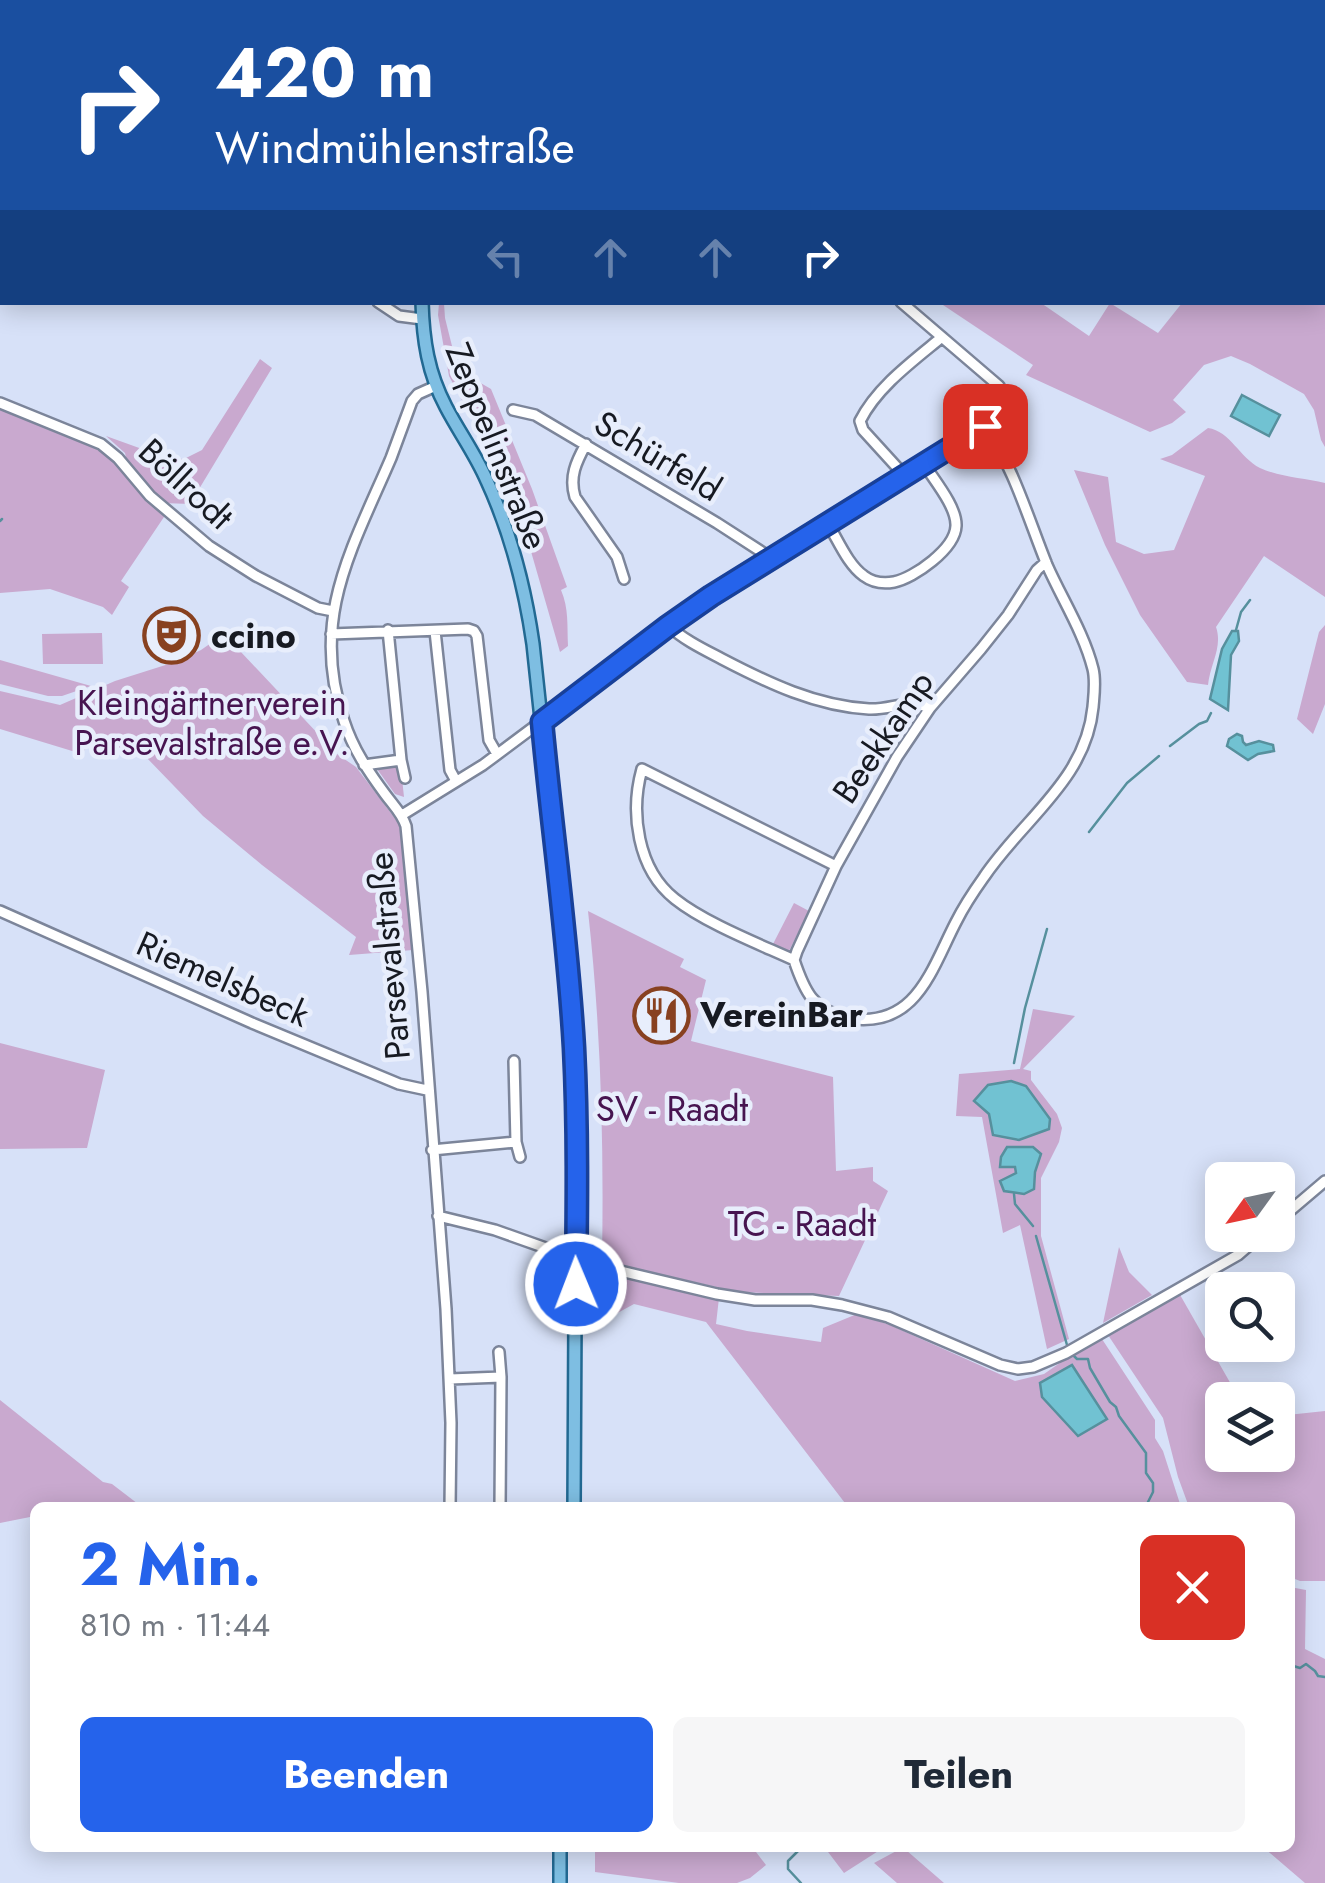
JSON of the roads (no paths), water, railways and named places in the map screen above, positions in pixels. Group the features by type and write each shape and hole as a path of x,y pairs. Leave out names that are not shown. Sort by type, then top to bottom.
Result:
{"main road":[{"name":"Zeppelinstraße","path":"422,305 424,348 436,386 487,481 512,542 528,606 574,1048 574,1502"},
{"path":"560,1852 560,1883"}],"street":[{"path":"383,305 400,316 422,319"},
{"path":"402,815 483,766 668,626 985,426 999,386 905,305"},
{"path":"904,475 860,421 902,370 942,337"},
{"name":"Parsevalstraße","path":"436,386 412,400 353,542 333,610 331,634 336,693 344,721 364,765 406,826 450,1379 450,1502"},
{"name":"Böllrodt","path":"0,403 101,444 164,509 209,546 318,608 333,610"},
{"name":"Schürfeld","path":"513,410 535,415 586,444 771,558"},
{"path":"836,866 642,768 637,827 646,861 660,884 677,901 794,960 805,990 830,1012 846,1018 868,1019 884,1016 917,997 981,880 1008,843 1069,776 1090,730 1094,673 1088,654 1026,507 985,426"},
{"path":"586,444 572,475 575,497 617,557 624,579"},
{"path":"828,524 866,578 893,582 906,578 946,550 956,527 954,512 924,464"},
{"name":"Beekkamp","path":"794,960 836,866 889,770 930,708 981,649 1046,562"},
{"path":"668,626 679,636 751,674 813,700 874,709 917,702 930,708"},
{"path":"388,630 405,778"},
{"path":"435,631 450,770 456,782"},
{"path":"331,634 474,631 478,636 489,740 497,754"},
{"path":"364,765 401,760"},
{"name":"Riemelsbeck","path":"0,911 271,1031 400,1084 428,1090"},
{"path":"514,1061 516,1142 520,1157"},
{"path":"432,1150 516,1142"},
{"path":"1295,1207 1325,1181"},
{"path":"438,1216 495,1230 576,1260 730,1296 842,1304 888,1317 1000,1366 1018,1370 1066,1353 1242,1252"},
{"path":"499,1352 500,1502"},
{"path":"450,1379 501,1377"}],"water":[{"path":"1242,395 1280,415 1269,436 1231,416"},
{"path":"1232,631 1238,631 1239,641 1231,655 1228,710 1210,699 1222,649"},
{"path":"1237,734 1246,745 1259,741 1273,745 1274,751 1248,760 1227,746"},
{"path":"1011,1081 1026,1086 1050,1119 1049,1129 1019,1140 993,1135 989,1114 974,1101 988,1085"},
{"path":"1007,1147 1033,1147 1041,1154 1034,1189 1024,1194 1004,1191 1000,1181 1016,1173 1015,1167 1000,1167"},
{"path":"1072,1365 1107,1419 1078,1436 1042,1397 1040,1383"}],"waterway":[{"path":"1236,630 1241,612 1250,600"},
{"path":"1170,746 1207,721 1211,713"},
{"path":"1089,832 1127,783 1159,756"},
{"path":"1014,1063 1047,929"},
{"path":"1014,1194 1015,1204 1033,1226"},
{"path":"1036,1236 1067,1345"},
{"path":"1073,1355 1088,1359 1110,1402 1146,1453 1146,1473 1153,1483 1148,1502"},
{"path":"1295,1666 1306,1664 1318,1676 1325,1677"},
{"path":"797,1852 788,1861 788,1869 801,1883"}],"place":[{"name":"ccino","path":"172,636"},
{"name":"VereinBar","path":"661,1015"}],"park label":[{"name":"Kleingärtnerverein Parsevalstraße e.V.","path":"212,723"},
{"name":"SV - Raadt","path":"672,1109"},
{"name":"TC - Raadt","path":"802,1224"}]}
